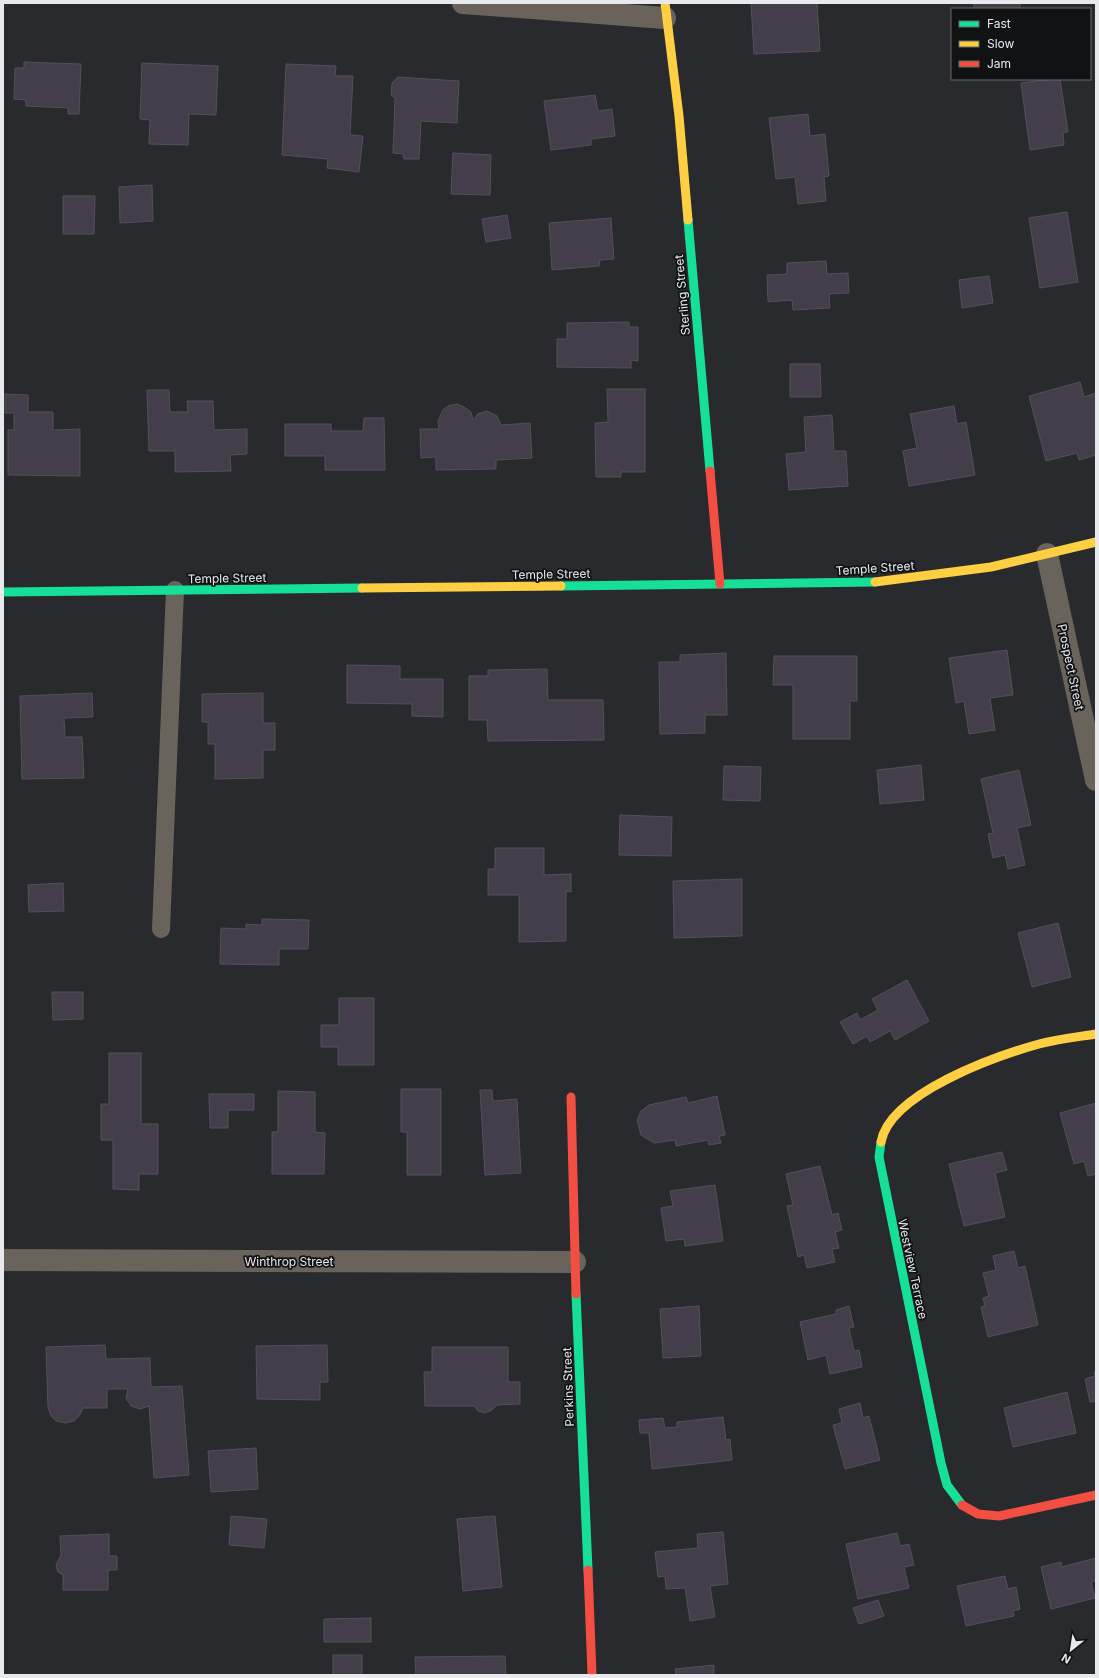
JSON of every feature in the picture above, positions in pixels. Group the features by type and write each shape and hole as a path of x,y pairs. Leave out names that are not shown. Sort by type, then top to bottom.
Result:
{"street":[{"path":"463,3 665,11"},
{"name":"Sterling Street","path":"665,11 679,116 720,584"},
{"name":"Temple Street","path":"3,592 872,582 991,567 1096,542"},
{"name":"Prospect Street","path":"1047,554 1096,780"},
{"name":"Westview Terrace","path":"1096,1034 1033,1046 984,1064 940,1084 901,1108 884,1130 879,1157 941,1463 947,1485 959,1504 978,1514 999,1516 1096,1494"},
{"name":"Perkins Street","path":"571,1097 575,1262 592,1675"},
{"name":"Winthrop Street","path":"3,1260 575,1262"}],"lane":[{"path":"161,929 175,590"}],"building":[{"path":"751,3 817,3 820,51 754,54"},
{"path":"974,3 1020,3 1020,8 974,8"},
{"path":"24,62 81,64 79,114 68,114 68,108 26,106 26,100 14,99 15,68 24,68"},
{"path":"142,63 218,66 216,115 189,114 188,145 149,144 150,120 140,119"},
{"path":"286,64 336,66 335,76 353,76 350,135 363,136 359,172 327,168 328,159 282,155"},
{"path":"398,77 459,81 457,123 421,121 419,159 404,159 403,154 393,153 395,98 391,95 392,83"},
{"path":"1044,80 1060,80 1068,132 1063,133 1064,145 1030,150 1021,83"},
{"path":"595,95 598,111 612,109 615,136 591,139 591,145 551,150 544,101"},
{"path":"808,114 810,136 825,134 829,176 824,177 826,201 798,204 795,177 776,179 769,118"},
{"path":"453,153 491,155 490,195 451,194"},
{"path":"152,185 153,221 120,223 119,187"},
{"path":"63,196 95,196 94,234 63,234"},
{"path":"1067,212 1078,282 1040,288 1029,218"},
{"path":"507,215 511,238 486,242 482,219"},
{"path":"611,218 614,259 600,260 599,266 552,270 549,223"},
{"path":"826,261 827,274 848,273 849,293 829,294 830,308 793,310 792,300 768,302 767,275 787,274 787,263"},
{"path":"989,276 993,303 962,308 959,280"},
{"path":"629,322 629,327 638,327 638,361 631,360 631,368 557,367 557,339 567,339 567,323"},
{"path":"790,364 820,364 821,397 790,397"},
{"path":"1080,382 1084,397 1096,393 1096,455 1079,460 1077,453 1046,461 1029,396"},
{"path":"607,389 645,389 645,472 621,472 621,477 596,477 595,423 608,422"},
{"path":"147,390 169,390 170,412 188,412 187,401 213,401 214,430 247,429 247,454 230,455 231,471 175,472 175,451 149,451"},
{"path":"5,394 28,395 28,412 53,412 53,430 80,429 80,476 8,475 8,430 14,430 14,413 5,413"},
{"path":"457,404 471,412 473,420 478,414 487,411 497,416 501,425 530,423 532,458 496,460 496,469 436,470 436,457 421,458 420,429 439,429 438,421 443,410 448,406"},
{"path":"954,406 957,424 966,422 975,475 909,486 903,451 917,448 910,414"},
{"path":"832,415 834,451 846,451 848,486 789,490 786,454 806,452 804,417"},
{"path":"364,418 384,418 385,470 325,470 325,456 285,456 285,424 331,424 331,431 363,431"},
{"path":"1007,650 1013,695 990,698 995,730 969,734 964,701 956,703 949,658"},
{"path":"726,653 727,715 705,715 705,733 660,734 659,662 680,662 680,655"},
{"path":"774,656 857,656 857,701 850,701 850,739 793,739 793,685 773,685"},
{"path":"347,665 400,666 400,679 443,679 443,717 412,716 412,704 347,703"},
{"path":"547,669 548,700 603,700 604,740 488,741 487,720 469,720 469,676 488,676 488,670"},
{"path":"92,693 93,717 64,718 65,737 82,737 84,778 22,779 20,696"},
{"path":"263,693 263,723 275,723 275,750 263,750 263,778 215,779 215,744 208,744 208,722 202,722 202,694"},
{"path":"921,765 924,800 880,804 877,770"},
{"path":"724,766 761,767 760,801 723,800"},
{"path":"1019,770 1031,825 1017,828 1025,865 1008,869 1005,855 993,858 988,834 993,833 981,779"},
{"path":"620,815 672,817 671,856 619,855"},
{"path":"495,848 544,848 544,875 571,874 571,892 566,891 566,941 519,942 519,895 488,895 488,869 495,869"},
{"path":"742,879 742,936 674,938 673,881"},
{"path":"63,883 64,911 29,912 28,885"},
{"path":"262,919 309,920 308,949 279,949 279,965 220,964 221,928 246,929 246,924 262,925"},
{"path":"1058,923 1071,977 1032,987 1018,933"},
{"path":"907,980 929,1021 895,1040 890,1031 870,1042 867,1036 853,1044 840,1022 857,1013 860,1020 878,1010 872,999"},
{"path":"52,992 83,992 83,1019 53,1020"},
{"path":"339,998 374,998 374,1065 338,1065 338,1047 321,1047 321,1025 339,1025"},
{"path":"109,1053 141,1053 141,1124 158,1124 158,1174 139,1174 139,1190 113,1189 113,1140 101,1140 101,1104 109,1104"},
{"path":"401,1089 441,1089 441,1175 407,1175 407,1132 401,1132"},
{"path":"480,1090 492,1090 493,1101 517,1099 521,1173 485,1175"},
{"path":"278,1091 315,1092 315,1132 325,1133 324,1174 272,1174 272,1132 278,1132"},
{"path":"209,1094 254,1094 254,1110 228,1110 228,1128 210,1128"},
{"path":"717,1096 725,1135 719,1136 721,1143 709,1145 708,1140 676,1146 675,1140 654,1143 641,1135 637,1120 641,1111 649,1105 686,1097 688,1103"},
{"path":"1096,1103 1096,1174 1088,1176 1084,1161 1074,1164 1060,1113"},
{"path":"1002,1152 1007,1170 995,1173 1005,1217 964,1226 949,1164"},
{"path":"820,1166 832,1215 838,1213 842,1230 835,1232 839,1248 832,1249 835,1262 807,1268 804,1255 798,1257 787,1206 793,1205 786,1174"},
{"path":"715,1185 723,1241 685,1246 684,1239 666,1241 661,1208 673,1206 670,1191"},
{"path":"1014,1251 1018,1268 1025,1266 1038,1325 988,1337 981,1307 985,1306 983,1298 989,1296 983,1273 996,1270 993,1256"},
{"path":"699,1306 701,1356 663,1358 660,1309"},
{"path":"849,1306 854,1327 849,1328 854,1351 859,1350 862,1367 830,1374 826,1355 808,1360 800,1322 836,1314 836,1310"},
{"path":"105,1345 106,1359 150,1358 151,1387 182,1386 189,1475 154,1478 149,1406 140,1409 131,1406 126,1398 128,1389 107,1389 107,1408 83,1408 79,1416 74,1421 65,1423 56,1421 51,1416 48,1407 46,1347"},
{"path":"327,1345 328,1382 320,1382 320,1400 257,1399 256,1346"},
{"path":"432,1347 508,1347 508,1382 520,1382 520,1404 497,1405 492,1410 485,1413 478,1411 474,1406 425,1406 424,1372 432,1372"},
{"path":"1096,1371 1096,1401 1090,1402 1085,1379 1095,1376 1094,1372"},
{"path":"1067,1392 1076,1433 1013,1447 1004,1408"},
{"path":"860,1403 863,1418 869,1416 880,1460 845,1469 833,1425 842,1423 839,1409"},
{"path":"723,1417 726,1440 730,1439 732,1460 652,1469 649,1433 640,1433 639,1420 663,1418 665,1428 677,1427 677,1422"},
{"path":"256,1448 258,1489 211,1492 208,1451"},
{"path":"231,1516 267,1519 264,1548 229,1545"},
{"path":"495,1516 502,1587 463,1591 457,1519"},
{"path":"723,1532 728,1584 710,1586 715,1617 690,1621 685,1588 666,1589 665,1576 658,1577 655,1552 698,1548 697,1534"},
{"path":"897,1533 900,1546 909,1544 914,1565 904,1567 909,1588 858,1599 846,1544"},
{"path":"109,1534 109,1556 117,1556 117,1570 108,1570 108,1590 63,1590 63,1575 58,1572 56,1565 61,1555 60,1536"},
{"path":"1096,1558 1096,1581 1091,1582 1095,1598 1051,1609 1041,1567 1061,1562 1062,1567"},
{"path":"1005,1576 1008,1589 1016,1587 1020,1609 1013,1611 1014,1616 966,1626 957,1586"},
{"path":"878,1600 884,1616 859,1624 853,1608"},
{"path":"371,1618 371,1642 324,1642 324,1619"},
{"path":"333,1655 362,1655 362,1675 333,1675"},
{"path":"505,1656 506,1675 416,1675 415,1657"},
{"path":"714,1665 714,1675 676,1675 675,1669"}],"traffic: fast":[{"path":"688,220 710,471"},
{"path":"561,586 875,582"},
{"path":"3,592 362,588"},
{"path":"881,1142 879,1157 941,1463 947,1485 962,1505"},
{"path":"576,1294 588,1570"}],"traffic: slow":[{"path":"665,3 679,116 688,220"},
{"path":"875,582 991,567 1096,542"},
{"path":"362,588 561,586"},
{"path":"881,1142 889,1124 903,1108 947,1079 997,1057 1039,1044 1096,1034"}],"traffic: jam":[{"path":"710,471 720,584"},
{"path":"571,1097 576,1294"},
{"path":"962,1505 978,1514 999,1516 1096,1495"},
{"path":"588,1570 592,1675"}]}
